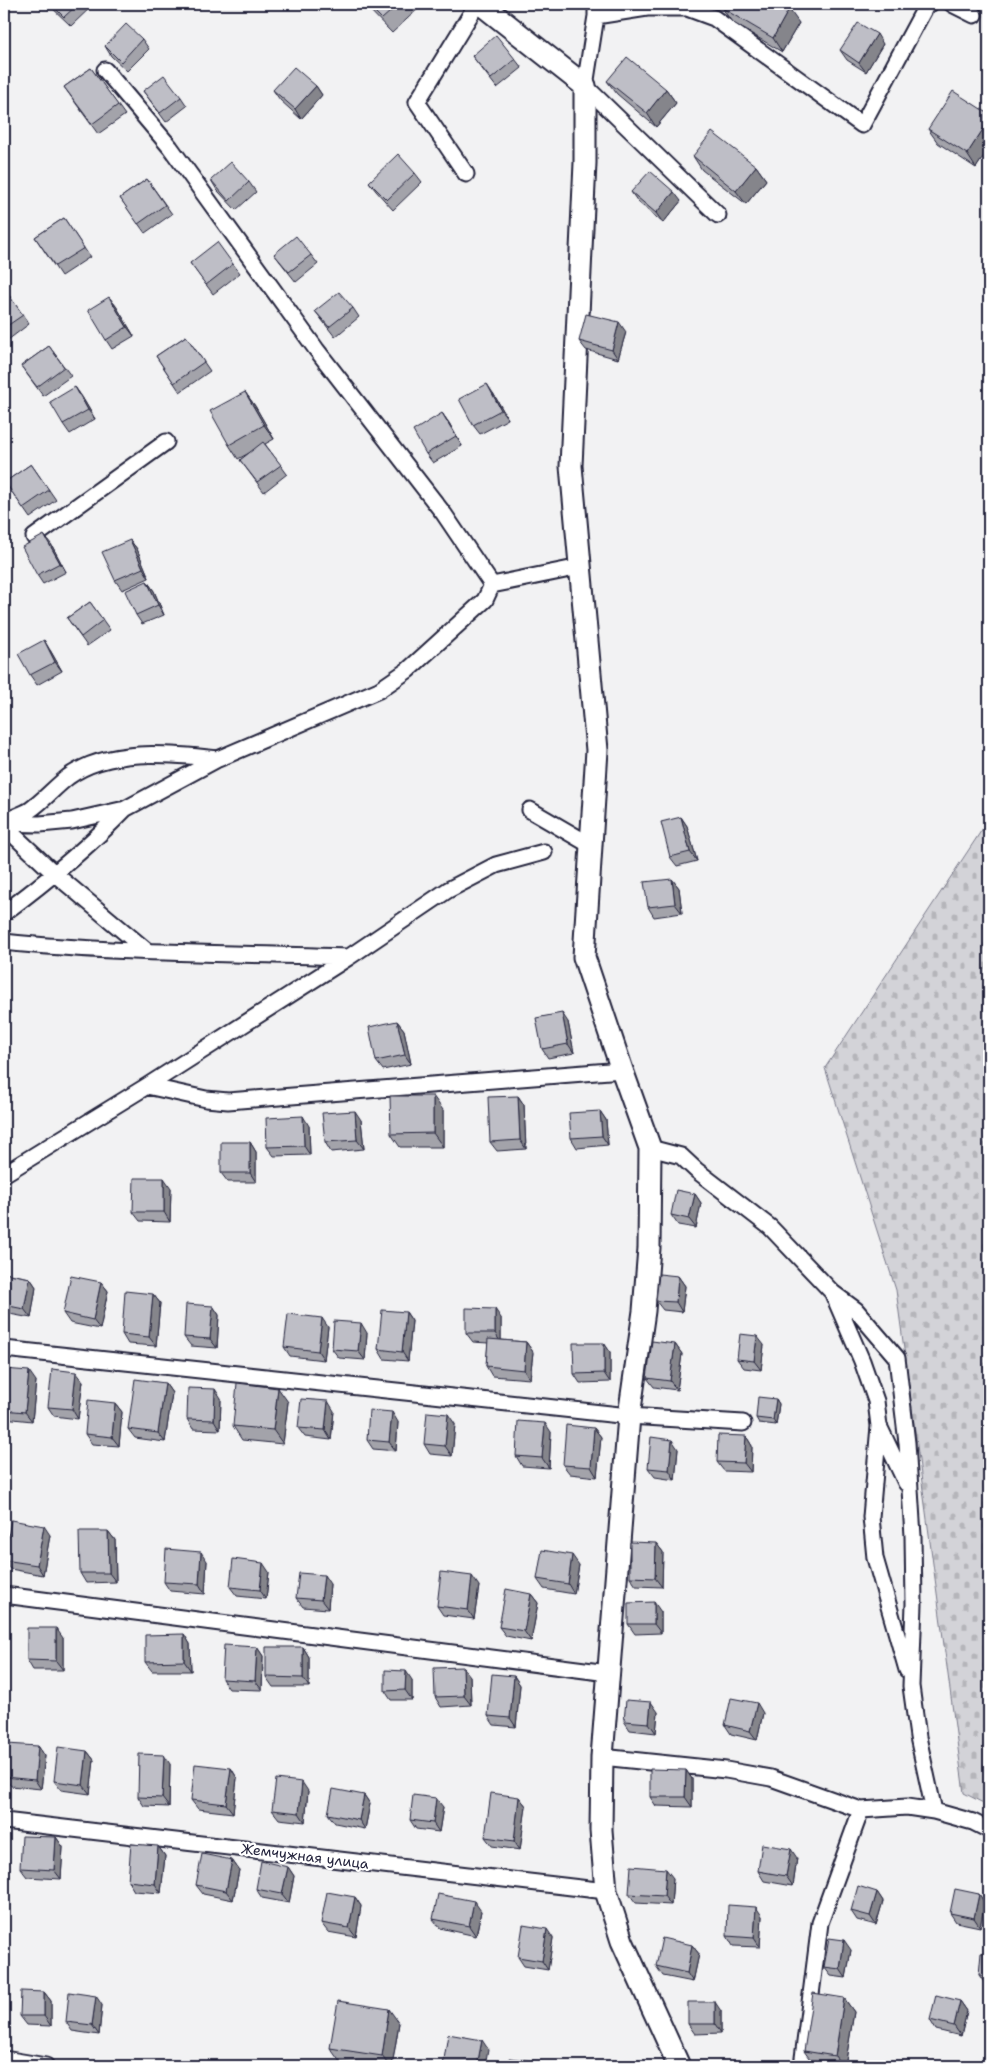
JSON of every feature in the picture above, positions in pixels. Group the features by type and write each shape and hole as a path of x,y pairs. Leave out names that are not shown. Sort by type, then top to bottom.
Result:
{"street":[{"path":"466,174 417,102 479,4 585,86 718,215"},
{"path":"679,2066 622,1941 606,1891 601,1830 602,1757 629,1416 644,1311 649,1248 650,1148 584,957 597,750 571,466 585,163 585,86 596,10 687,8 714,18 862,125 927,4 930,4"},
{"path":"952,4 974,15"},
{"path":"105,70 170,147 316,349 444,514 492,585"},
{"path":"34,537 166,442"},
{"path":"492,585 580,567"},
{"path":"4,824 40,824 72,821 125,809 218,759 379,690 408,670 485,600 492,585"},
{"path":"4,824 29,810 69,776 93,764 125,757 176,755 218,759"},
{"path":"4,913 55,874 101,834 125,809"},
{"path":"530,810 592,846"},
{"path":"4,824 55,874 147,951"},
{"path":"4,1174 350,957 448,890 496,866 544,852"},
{"path":"4,942 39,946 147,951 350,957"},
{"path":"147,1086 206,1099 228,1101 622,1070"},
{"path":"650,1148 681,1156 696,1170 770,1227 833,1293 856,1310 897,1358 907,1443 909,1490 914,1536 911,1686"},
{"path":"833,1293 862,1361 876,1401 880,1426 871,1517 875,1558 911,1686 918,1737 934,1811"},
{"path":"4,1349 629,1416 743,1423"},
{"path":"880,1426 909,1490"},
{"path":"4,1596 608,1673"},
{"path":"602,1757 726,1770 771,1778 861,1810 906,1807 934,1811 973,1822 989,1830"},
{"path":"802,2066 820,1923 861,1810"},
{"name":"Жемчужная улица","path":"4,1821 606,1891"},
{"path":"4,2059 46,2066"}],"green space":[{"path":"989,819 989,1806 964,1793 896,1290 825,1068"}],"building":[{"path":"51,4 78,4 64,17"},
{"path":"367,4 399,4 382,19"},
{"path":"725,4 780,4 789,9 773,38 722,8"},
{"path":"858,23 877,34 859,63 840,50"},
{"path":"126,24 142,39 121,62 105,46"},
{"path":"496,35 515,59 491,79 472,56"},
{"path":"627,57 666,89 647,113 607,81"},
{"path":"294,67 316,86 295,109 273,90"},
{"path":"91,68 118,105 92,124 64,87"},
{"path":"164,75 181,97 160,113 143,91"},
{"path":"953,91 989,114 989,120 967,154 928,129"},
{"path":"712,132 756,166 736,191 693,156"},
{"path":"398,154 415,173 387,200 369,182"},
{"path":"231,162 249,182 229,201 211,180"},
{"path":"650,171 674,192 656,213 631,192"},
{"path":"147,179 165,205 138,224 120,198"},
{"path":"64,218 84,248 55,266 35,237"},
{"path":"296,236 311,255 289,272 274,254"},
{"path":"217,242 233,264 206,285 190,263"},
{"path":"339,292 353,308 329,327 315,311"},
{"path":"8,294 23,315 4,328 4,297"},
{"path":"109,297 127,327 106,340 88,310"},
{"path":"586,314 619,322 612,350 579,341"},
{"path":"186,336 204,362 174,383 156,356"},
{"path":"49,346 64,367 37,387 21,366"},
{"path":"487,384 501,410 473,425 459,399"},
{"path":"75,387 88,410 63,424 50,402"},
{"path":"245,392 264,425 229,445 210,411"},
{"path":"442,413 456,436 426,454 413,431"},
{"path":"263,442 281,465 257,482 240,460"},
{"path":"31,464 49,490 23,508 5,482"},
{"path":"44,535 60,563 37,575 22,547"},
{"path":"130,540 143,568 115,580 102,552"},
{"path":"147,581 158,605 136,615 125,591"},
{"path":"90,602 103,620 81,637 67,618"},
{"path":"44,640 55,662 30,675 18,654"},
{"path":"681,817 690,852 670,857 661,822"},
{"path":"672,879 675,904 648,907 644,882"},
{"path":"562,1013 568,1044 542,1049 536,1018"},
{"path":"397,1021 405,1055 376,1061 369,1027"},
{"path":"390,1096 433,1096 433,1133 391,1134"},
{"path":"518,1096 520,1140 490,1142 488,1097"},
{"path":"355,1111 357,1140 325,1142 322,1113"},
{"path":"600,1111 602,1136 571,1138 569,1113"},
{"path":"303,1116 304,1146 267,1147 266,1118"},
{"path":"221,1142 250,1142 250,1173 221,1173"},
{"path":"134,1178 164,1178 164,1212 133,1212"},
{"path":"676,1190 695,1194 689,1219 671,1215"},
{"path":"4,1273 30,1278 24,1309 4,1305"},
{"path":"659,1274 678,1276 676,1302 656,1301"},
{"path":"71,1276 101,1282 93,1320 63,1313"},
{"path":"125,1291 153,1294 149,1337 122,1334"},
{"path":"186,1304 213,1306 210,1339 184,1337"},
{"path":"466,1308 495,1309 495,1333 466,1333"},
{"path":"382,1310 406,1312 402,1352 378,1349"},
{"path":"288,1314 322,1318 318,1351 284,1347"},
{"path":"334,1321 361,1323 358,1351 332,1349"},
{"path":"740,1334 757,1336 754,1361 737,1359"},
{"path":"488,1339 526,1342 524,1370 486,1366"},
{"path":"652,1341 675,1344 670,1381 647,1378"},
{"path":"573,1343 604,1343 604,1373 574,1374"},
{"path":"4,1369 29,1371 25,1412 4,1410"},
{"path":"52,1369 76,1372 72,1409 48,1407"},
{"path":"135,1379 165,1383 158,1433 128,1429"},
{"path":"237,1383 278,1388 273,1430 233,1426"},
{"path":"188,1388 215,1389 214,1420 187,1419"},
{"path":"758,1397 776,1399 773,1420 756,1418"},
{"path":"301,1399 328,1401 325,1430 298,1428"},
{"path":"88,1400 115,1403 112,1437 85,1434"},
{"path":"369,1410 392,1412 389,1442 367,1440"},
{"path":"427,1412 448,1414 445,1446 424,1444"},
{"path":"518,1421 545,1423 542,1458 516,1456"},
{"path":"566,1425 594,1428 591,1467 563,1465"},
{"path":"718,1435 746,1436 744,1463 717,1462"},
{"path":"651,1437 672,1440 669,1470 648,1468"},
{"path":"11,1520 44,1526 37,1565 4,1560"},
{"path":"79,1531 108,1531 109,1573 80,1573"},
{"path":"630,1542 656,1543 655,1578 630,1577"},
{"path":"166,1549 201,1552 199,1584 164,1582"},
{"path":"542,1550 572,1555 568,1584 537,1579"},
{"path":"233,1559 263,1563 260,1590 230,1587"},
{"path":"441,1572 472,1576 468,1610 437,1606"},
{"path":"299,1573 324,1575 321,1600 296,1598"},
{"path":"506,1589 531,1594 524,1631 499,1627"},
{"path":"654,1602 654,1624 628,1624 628,1603"},
{"path":"27,1628 56,1628 56,1661 27,1660"},
{"path":"184,1634 184,1661 145,1662 145,1635"},
{"path":"224,1645 257,1647 255,1681 222,1679"},
{"path":"266,1647 303,1647 303,1678 266,1677"},
{"path":"463,1667 464,1696 435,1697 434,1668"},
{"path":"385,1670 406,1671 405,1690 385,1691"},
{"path":"492,1674 514,1676 510,1718 488,1716"},
{"path":"731,1698 757,1703 750,1731 725,1725"},
{"path":"626,1700 651,1702 649,1723 624,1721"},
{"path":"7,1744 38,1746 35,1780 4,1777"},
{"path":"58,1747 87,1751 83,1785 54,1781"},
{"path":"139,1754 164,1755 162,1798 138,1797"},
{"path":"195,1764 231,1768 226,1804 191,1800"},
{"path":"650,1769 686,1770 685,1797 650,1797"},
{"path":"276,1779 302,1782 299,1813 272,1810"},
{"path":"333,1789 364,1795 359,1820 328,1814"},
{"path":"491,1793 519,1797 514,1841 485,1837"},
{"path":"413,1795 436,1798 433,1823 410,1820"},
{"path":"22,1836 56,1837 54,1870 20,1868"},
{"path":"131,1844 158,1846 155,1884 128,1881"},
{"path":"762,1844 791,1849 786,1876 758,1871"},
{"path":"202,1854 232,1860 226,1891 196,1885"},
{"path":"261,1861 288,1867 282,1894 256,1889"},
{"path":"631,1866 666,1869 664,1896 629,1894"},
{"path":"858,1886 877,1892 870,1916 851,1911"},
{"path":"955,1889 979,1894 974,1918 950,1913"},
{"path":"327,1892 355,1897 349,1928 321,1923"},
{"path":"438,1894 474,1901 469,1926 433,1919"},
{"path":"728,1905 756,1907 754,1938 727,1936"},
{"path":"523,1925 547,1929 542,1961 518,1957"},
{"path":"662,1938 692,1945 687,1973 656,1966"},
{"path":"829,1938 844,1940 840,1969 824,1967"},
{"path":"981,1953 989,1953 989,1976 979,1975"},
{"path":"21,1991 44,1992 44,2016 20,2016"},
{"path":"69,1992 96,1996 92,2025 66,2022"},
{"path":"813,1993 844,1998 835,2056 804,2051"},
{"path":"936,1995 960,2001 954,2026 930,2020"},
{"path":"338,2001 389,2009 382,2056 330,2048"},
{"path":"688,2002 715,2002 715,2024 688,2024"},
{"path":"448,2034 482,2040 477,2066 443,2066"},
{"path":"509,2058 543,2062 542,2066 508,2066"}]}
